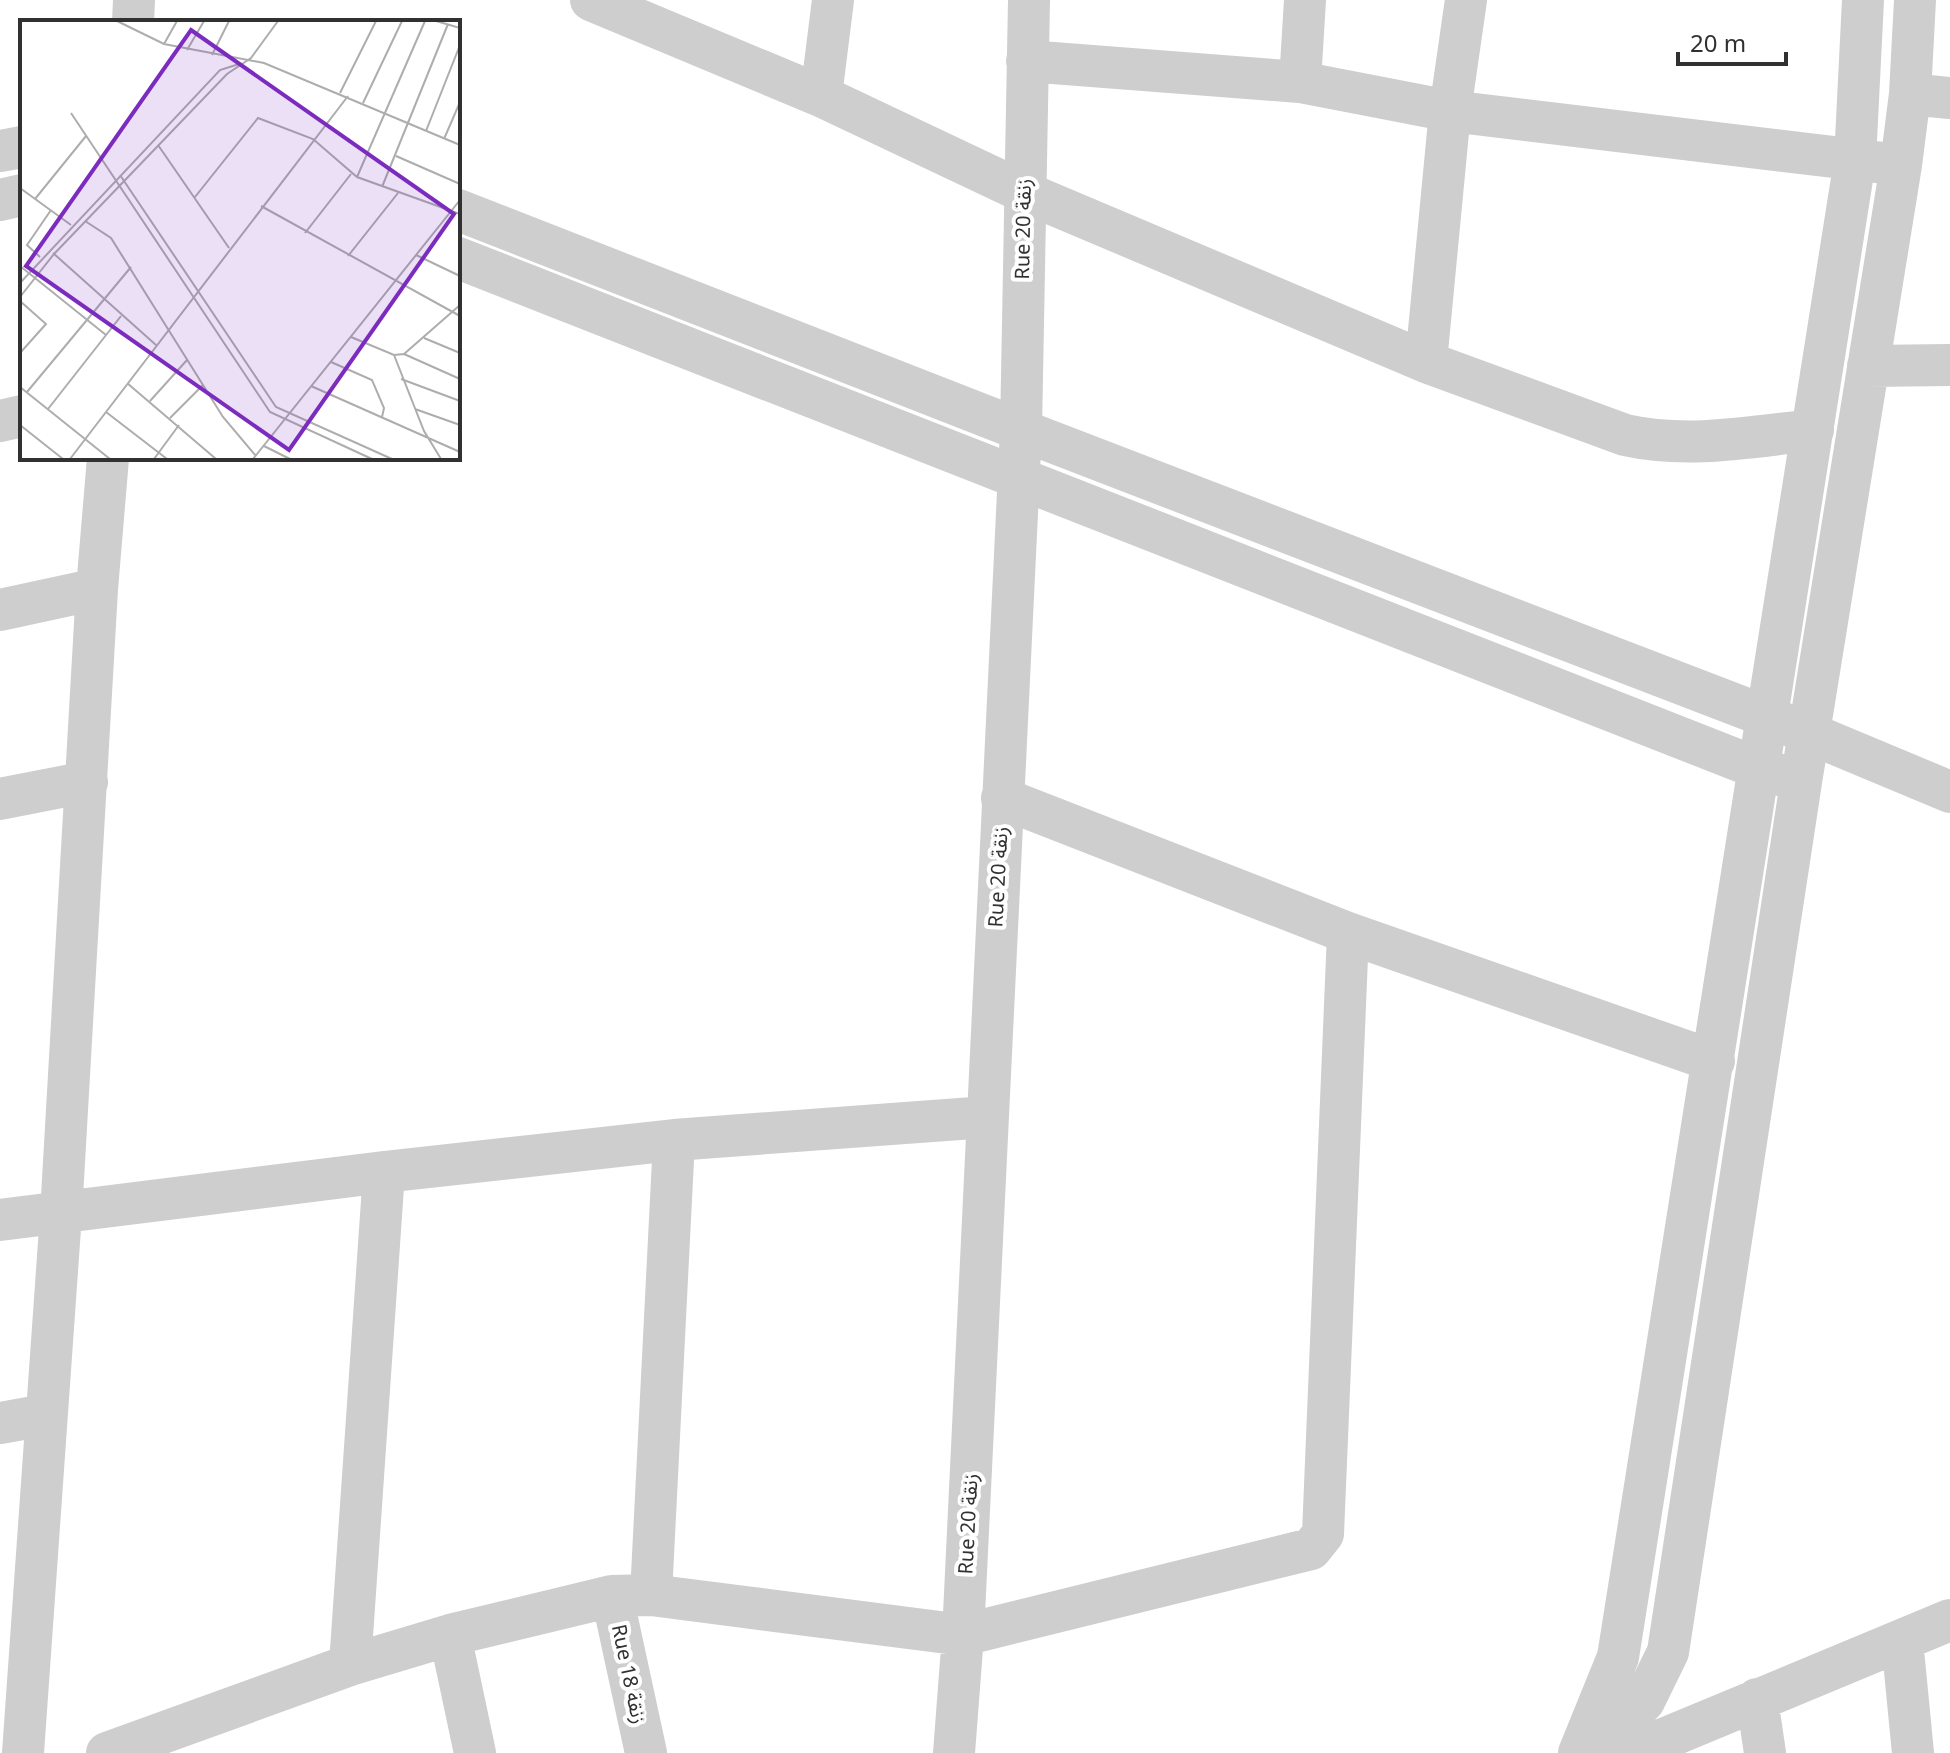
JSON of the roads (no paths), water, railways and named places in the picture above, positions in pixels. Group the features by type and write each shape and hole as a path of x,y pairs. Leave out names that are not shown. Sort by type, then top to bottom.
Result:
{"street":[{"path":"133,20 134,0"},
{"path":"591,0 656,13 821,96 1024,192 1426,362 1625,435 1655,442 1698,442 1813,430"},
{"path":"821,96 833,0"},
{"name":"Rue 20 زنقة","path":"954,1753 963,1635 1021,430 1029,0"},
{"path":"1300,82 1305,0"},
{"path":"1426,362 1450,111 1466,0"},
{"path":"1579,1753 1618,1657 1855,160 1863,0"},
{"path":"1593,1753 1644,1701 1668,1652 1801,782 1901,165 1930,96 1915,0"},
{"path":"1027,61 1300,82 1450,111 1901,165"},
{"path":"0,151 20,147"},
{"path":"0,200 20,195"},
{"path":"460,211 1809,733 1950,792"},
{"path":"460,259 1760,769 1801,782"},
{"path":"1868,366 1950,365"},
{"path":"0,421 20,416"},
{"path":"23,1753 61,1214 97,589 108,460"},
{"path":"0,610 97,589"},
{"path":"0,799 87,782"},
{"path":"1002,798 1348,933 1714,1061"},
{"path":"107,1753 350,1665 450,1635 632,1596 963,1635 1311,1549 1323,1534 1348,933"},
{"path":"0,1220 384,1172 674,1140 987,1117"},
{"name":"Rue 18 زنقة","path":"646,1753 632,1596 674,1140"},
{"path":"350,1665 384,1172"},
{"path":"0,1423 45,1415"},
{"path":"1630,1753 1950,1620"},
{"path":"450,1635 475,1753"},
{"path":"1902,1640 1913,1753"},
{"path":"1757,1699 1765,1753"}]}
